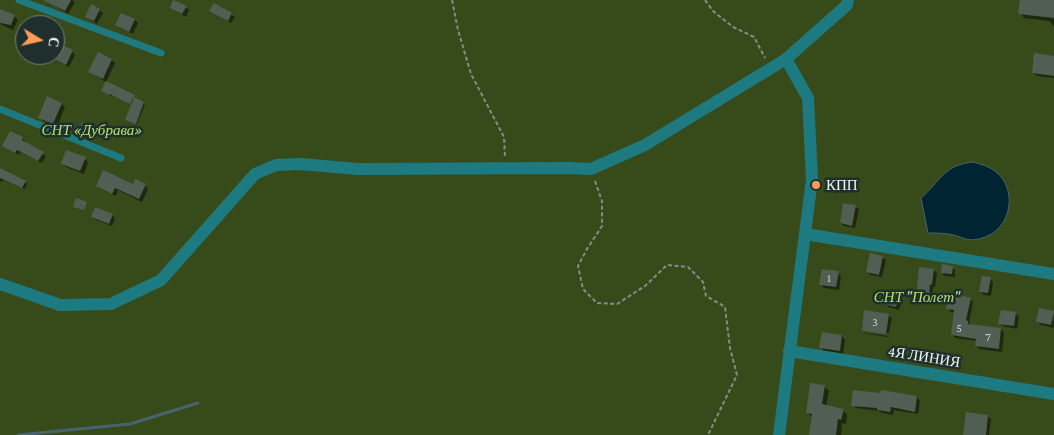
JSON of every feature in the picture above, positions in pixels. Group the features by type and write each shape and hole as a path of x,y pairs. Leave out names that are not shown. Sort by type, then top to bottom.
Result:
{"street":[{"path":"0,284 60,305 111,304 161,280 255,174 276,165 300,164 358,170 591,169 645,145 786,59 846,5 848,0"},
{"path":"778,435 812,179 808,98 786,59"},
{"path":"805,234 1054,274"},
{"name":"4Я ЛИНИЯ","path":"789,351 1054,394"}],"lane":[{"path":"19,0 161,53"},
{"path":"0,109 121,158"}],"path":[{"path":"452,0 470,74 504,137 506,168"},
{"path":"705,0 712,11 733,27 754,37 764,55 768,70"},
{"path":"591,169 602,201 602,226 587,248 578,266 583,290 597,303 617,304 645,286 667,265 688,267 703,282 706,296 725,307 730,348 737,375 708,435"}],"green space":[{"path":"0,0 1054,0 1054,435 0,435"}],"water":[{"path":"973,162 995,171 1007,187 1009,207 1001,225 985,237 973,240 948,234 928,233 921,198 949,170 955,166"}],"building":[{"path":"43,0 71,0 65,11"},
{"path":"173,0 187,6 182,14 170,8"},
{"path":"1020,0 1054,0 1054,18 1018,14"},
{"path":"214,3 232,13 228,21 209,11"},
{"path":"91,4 100,9 94,21 85,17"},
{"path":"0,9 15,15 11,25 0,23"},
{"path":"121,13 135,19 129,32 115,25"},
{"path":"65,46 73,50 65,64"},
{"path":"98,52 112,59 103,79 88,72"},
{"path":"1034,53 1054,56 1054,76 1032,73"},
{"path":"106,81 135,95 130,104 101,91"},
{"path":"47,96 62,103 53,124 38,118"},
{"path":"134,97 144,102 136,124 125,120"},
{"path":"82,122 93,126 88,139 76,134"},
{"path":"10,131 23,137 22,140 44,152 38,161 17,150 15,153 2,146"},
{"path":"66,150 86,157 80,171 61,164"},
{"path":"0,168 26,181 22,188 0,178"},
{"path":"103,170 133,184 135,179 146,184 139,199 115,188 112,194 96,186"},
{"path":"76,198 87,202 84,210 73,207"},
{"path":"843,203 856,205 852,226 840,223"},
{"path":"95,207 113,214 109,224 91,217"},
{"path":"870,253 883,256 879,275 866,272"},
{"path":"942,264 953,266 952,274 941,273"},
{"path":"919,267 934,269 932,285 930,284 929,301 916,299"},
{"path":"822,269 839,271 836,287 819,285"},
{"path":"982,276 991,277 988,293 979,292"},
{"path":"886,293 899,296 896,307 883,304"},
{"path":"950,293 971,298 966,320 968,324 1001,328 999,349 975,346 976,339 951,335 954,310 946,309"},
{"path":"1039,308 1054,311 1051,325 1036,322"},
{"path":"864,310 889,314 886,334 862,331"},
{"path":"1001,310 1016,312 1014,326 998,324"},
{"path":"822,332 842,335 840,351 819,348"},
{"path":"810,383 825,385 822,404 844,409 841,420 838,419 836,435 809,435 812,414 806,413"},
{"path":"853,390 880,393 881,390 917,396 915,412 891,407 890,412 877,410 877,408 851,406"},
{"path":"966,412 988,415 986,435 963,435"}],"waterway":[{"path":"18,435 130,424 198,403"}],"place":[{"name":"КПП","path":"816,185"}],"park label":[{"name":"СНТ «Дубрава»","path":"92,130"},
{"name":"СНТ \"Полет\"","path":"917,297"}]}
